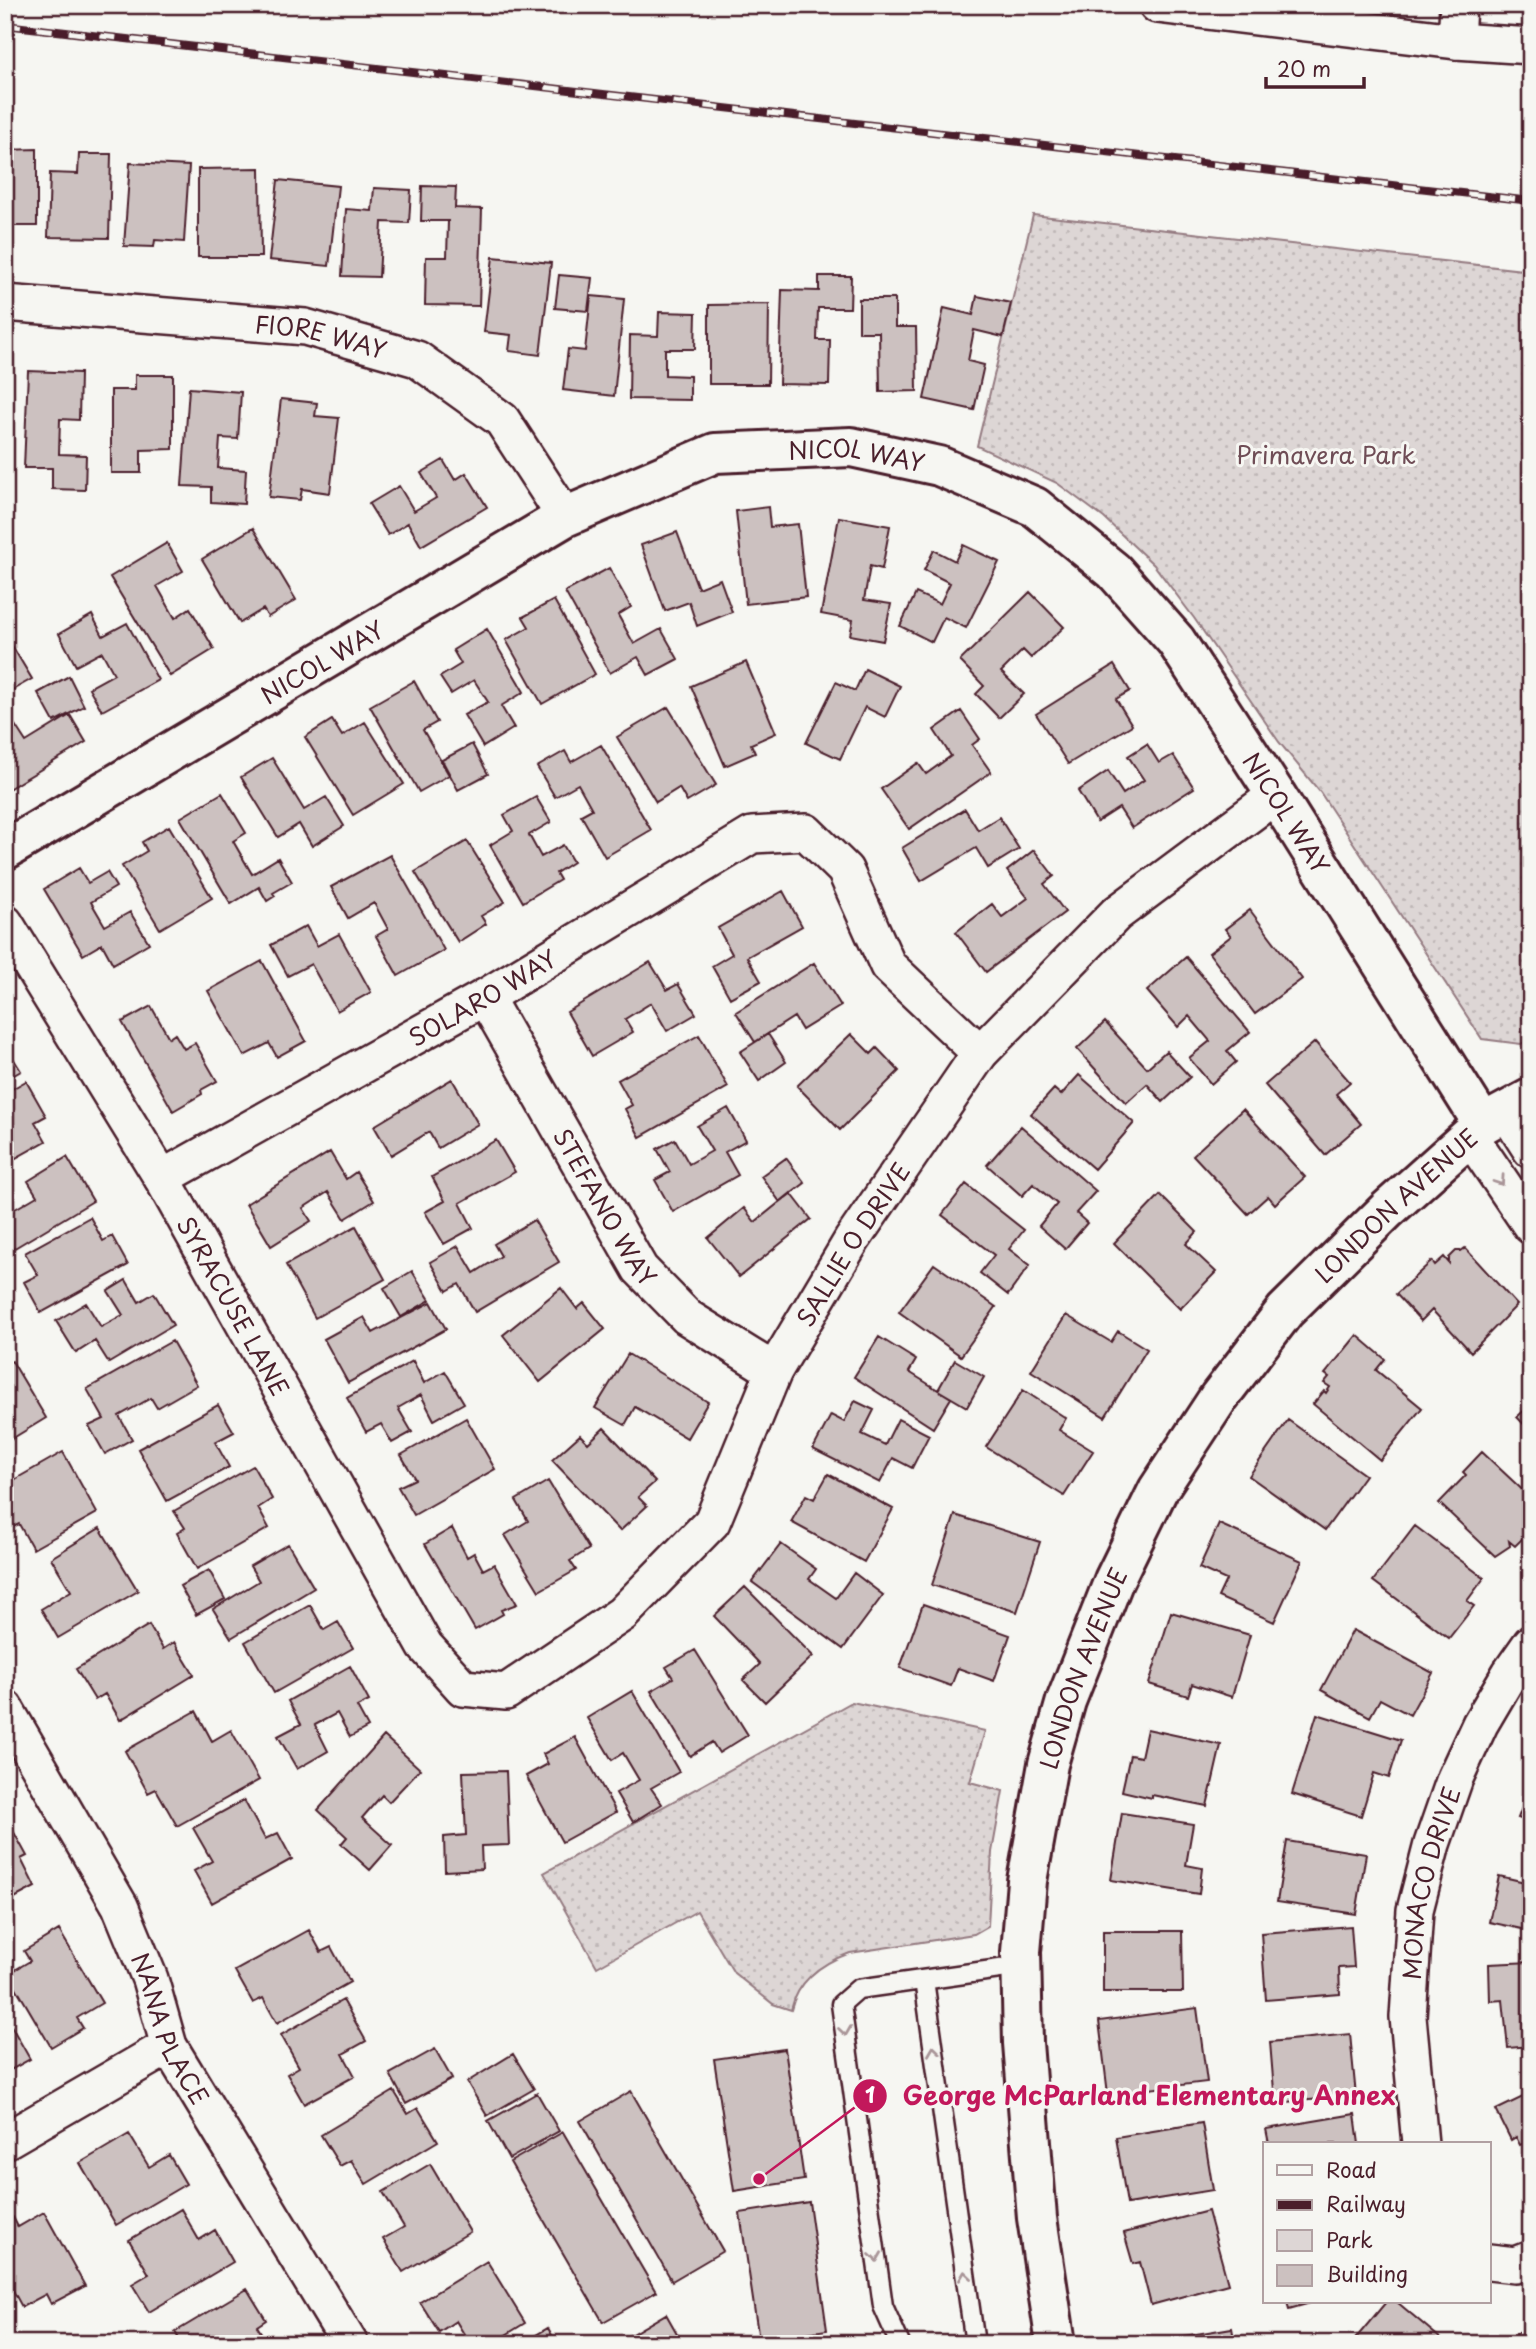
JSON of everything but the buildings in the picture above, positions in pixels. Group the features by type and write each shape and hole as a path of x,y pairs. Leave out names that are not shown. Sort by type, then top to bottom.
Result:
{"street":[{"path":"1157,5 1456,41 1531,46"},
{"path":"1456,41 1458,5"},
{"name":"FIORE WAY","path":"5,303 305,327 417,359 502,420 565,517"},
{"name":"NICOL WAY","path":"5,850 565,517 716,453 851,447 939,466 1035,507 1114,571 1176,641 1276,795 1498,1118 1531,1150"},
{"name":"SALLIE O DRIVE","path":"463,1688 506,1692 622,1614 712,1522 774,1371 852,1240 980,1053 1115,914 1276,795"},
{"name":"SOLARO WAY","path":"162,1178 485,997 752,835 806,832 845,870 888,967 980,1053"},
{"name":"SYRACUSE LANE","path":"5,923 162,1178 425,1646 463,1688"},
{"name":"STEFANO WAY","path":"485,997 640,1269 687,1317 774,1371"},
{"name":"NICOL WAY","path":"1498,1118 1531,1226"},
{"name":"LONDON AVENUE","path":"1056,2344 1037,2218 1023,2043 1021,1966 1027,1881 1048,1764 1066,1701 1110,1592 1158,1490 1219,1397 1284,1311 1387,1210 1498,1118"},
{"name":"MONACO DRIVE","path":"1420,2142 1408,2017 1415,1910 1432,1844 1455,1778 1480,1724 1510,1672 1531,1643"},
{"name":"NANA PLACE","path":"5,1709 120,1906 150,1979 169,2046 350,2344"},
{"path":"5,2141 169,2046"},
{"path":"1492,2262 1515,2265 1531,2259"}],"lane":[{"path":"900,2344 883,2306 841,2004 858,1989 1021,1966"},
{"path":"924,1980 975,2344"}],"green space":[{"name":"Primavera Park","path":"1033,215 1531,271 1531,1039 1521,1044 1482,1039 1320,792 1279,742 1154,565 1104,518 1057,483 977,446"},
{"path":"852,1702 985,1731 970,1782 1003,1791 992,1852 988,1926 974,1934 850,1953 840,1957 805,1981 791,2010 773,2004 734,1973 697,1911 597,1967 544,1873"}],"railway":[{"path":"5,25 1531,201"}],"place":[{"name":"George McParland Elementary Annex","path":"759,2179"}]}
